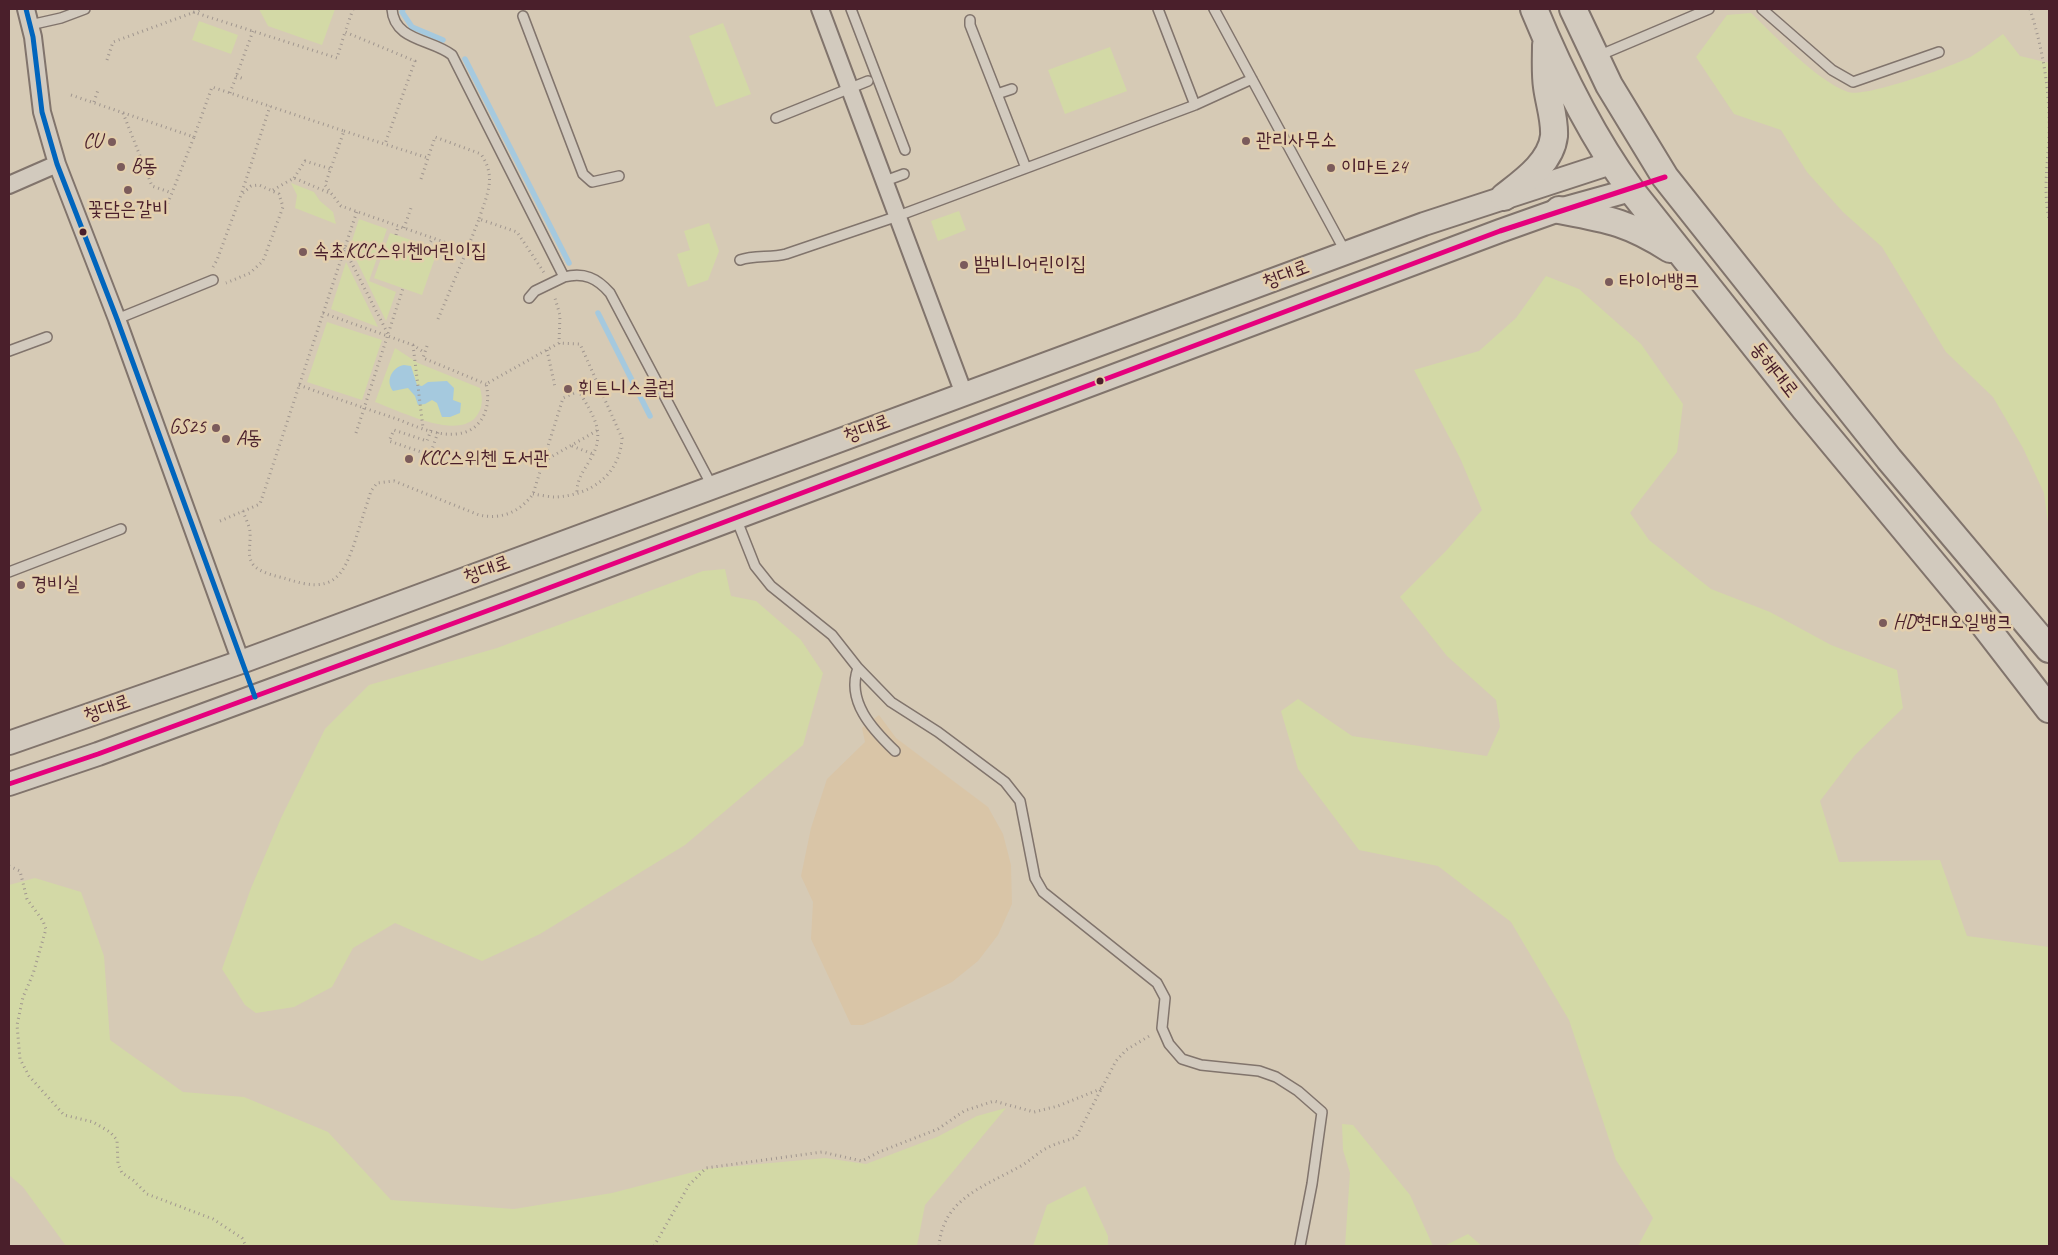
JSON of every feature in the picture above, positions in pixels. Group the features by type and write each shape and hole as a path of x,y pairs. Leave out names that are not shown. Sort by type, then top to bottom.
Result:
{"main road":[{"name":"동해대로","path":"1534,9 1546,39 1611,163 1804,408 1985,626 2049,709"},
{"name":"동해대로","path":"1573,9 1595,57 1648,151 1665,177 1889,459 2049,648"},
{"path":"1504,197 1531,176 1546,156 1554,137 1553,120 1546,85 1546,39"},
{"path":"1611,163 1648,151"},
{"path":"1631,190 1665,177"},
{"path":"1559,210 1612,220 1634,228 1686,259"}],"street":[{"path":"820,9 977,426"},
{"path":"28,17 42,112 57,164 117,319 255,697"},
{"name":"청대로","path":"9,743 241,662 712,486 1346,253 1504,197 1611,163"},
{"path":"9,185 57,164"},
{"name":"청대로","path":"9,784 255,697 1559,210 1631,190"},
{"path":"1346,253 1361,283"},
{"path":"9,800 192,720"}],"lane":[{"path":"28,17 61,18 85,9"},
{"path":"392,9 399,28 407,35 445,50 452,55 564,277"},
{"path":"851,9 905,150"},
{"path":"1158,9 1195,105"},
{"path":"1214,9 1346,253"},
{"path":"1595,57 1709,9"},
{"path":"1762,9 1832,70 1853,82 1939,52"},
{"path":"523,16 583,174 592,182 620,176"},
{"path":"970,20 970,25 1026,168"},
{"path":"740,260 748,257 768,258 786,254 898,216 1195,105 1252,79"},
{"path":"776,118 868,81"},
{"path":"998,94 1012,89"},
{"path":"885,181 904,174"},
{"path":"529,298 535,291 564,277 584,275 595,279 610,293 712,486"},
{"path":"117,319 216,283"},
{"path":"9,351 47,336"},
{"path":"736,518 755,566 771,586 832,635 858,668 891,702 938,732 1005,782 1020,801 1035,878 1042,892 1157,982 1165,998 1162,1028 1169,1044 1182,1059 1202,1065 1259,1071 1276,1077 1298,1091 1322,1112 1312,1184 1300,1246"},
{"path":"9,572 121,529"},
{"path":"858,668 854,680 856,699 884,740 895,750"}],"path":[{"path":"107,60 113,42 203,9"},
{"path":"193,12 338,58 353,9"},
{"path":"2030,9 2040,41 2047,80 2049,134 2045,196 2049,219"},
{"path":"230,93 253,31"},
{"path":"345,32 415,61 385,144"},
{"path":"236,76 244,79"},
{"path":"164,213 212,87 428,158"},
{"path":"94,102 98,90"},
{"path":"71,95 194,137"},
{"path":"206,271 218,260 270,106"},
{"path":"123,112 152,186 172,193"},
{"path":"344,131 325,185 341,206 467,250"},
{"path":"421,180 435,137 481,154 490,172 490,184 479,219 438,318"},
{"path":"273,190 294,178 305,161 331,169"},
{"path":"294,178 332,194"},
{"path":"216,283 250,273 263,260 283,207 279,194 259,185 251,186 241,194"},
{"path":"404,228 410,208"},
{"path":"220,521 260,504 357,212"},
{"path":"479,219 517,232 551,283 560,316 559,344"},
{"path":"396,235 398,226"},
{"path":"428,246 433,238"},
{"path":"344,248 389,336"},
{"path":"356,433 403,288"},
{"path":"323,312 413,345 425,353"},
{"path":"486,384 559,344 580,344 622,438 622,452 615,468 604,480 576,492 555,497 533,494"},
{"path":"413,345 423,428"},
{"path":"427,346 423,358 486,384"},
{"path":"547,350 555,387"},
{"path":"299,385 423,428 454,434 466,432 477,426 485,415 489,404 486,384"},
{"path":"243,511 250,531 249,552 253,564 262,570 287,579 316,586 332,580 343,572 372,491 377,483 394,481 491,518 505,516 526,504 533,494 563,398 580,391 599,425 593,454 577,480 576,492"},
{"path":"431,430 427,441 394,430 389,441 430,455 438,432"},
{"path":"543,461 598,430"},
{"path":"571,446 593,454"},
{"path":"9,866 20,871 27,899 43,920 46,929 33,974 23,997 17,1025 20,1059 29,1076 64,1115 93,1122 110,1132 117,1140 118,1164 122,1173 133,1180 147,1194 220,1223 242,1238 246,1246"},
{"path":"939,1246 941,1229 948,1217 957,1205 976,1189 1021,1166 1047,1148 1076,1137 1116,1061 1126,1050 1162,1028"},
{"path":"654,1246 689,1185 706,1168 822,1152 862,1161 938,1130 964,1111 994,1101 1034,1112 1058,1106 1103,1088"}],"shaded area":[{"path":"879,715 896,738 988,807 1003,834 1011,865 1012,904 998,935 978,961 952,982 863,1025 851,1025 811,939 813,902 801,876 811,828 827,779 865,742 862,728"}],"green space":[{"path":"259,9 335,9 322,45 268,26"},
{"path":"1751,13 1810,68 1823,78 1848,92 1857,93 1890,86 1947,67 1972,56 2003,34 2020,56 2049,63 2049,531 2044,493 2023,448 1993,397 1946,352 1882,247 1843,212 1807,172 1781,130 1734,114 1696,57 1727,15"},
{"path":"199,21 238,35 231,54 192,40"},
{"path":"723,23 751,94 716,107 689,36"},
{"path":"1110,47 1127,91 1065,114 1048,70"},
{"path":"291,183 314,192 320,201 333,212 336,224 295,208 297,195"},
{"path":"959,211 966,230 938,241 931,221"},
{"path":"359,219 387,229 369,281 396,292 386,321 350,247"},
{"path":"709,223 719,251 708,280 688,287 677,254 690,250 684,231"},
{"path":"390,233 438,249 422,295 374,278"},
{"path":"346,262 378,327 331,309"},
{"path":"1546,276 1579,289 1641,344 1683,404 1677,452 1630,513 1649,540 1711,589 1770,612 1831,645 1897,670 1903,708 1855,755 1820,801 1839,862 1940,860 1967,936 2049,947 2049,1246 1638,1246 1653,1218 1616,1160 1569,1020 1511,922 1438,866 1359,850 1298,769 1281,711 1298,699 1352,736 1487,756 1500,727 1496,700 1447,656 1400,597 1446,551 1482,510 1460,458 1414,370 1479,351 1516,318"},
{"path":"327,322 382,340 362,400 307,382"},
{"path":"395,348 418,363 480,388 482,404 475,418 466,424 454,426 441,425 412,417 375,402"},
{"path":"725,569 731,596 756,601 801,640 823,673 803,745 685,845 540,934 482,961 395,923 353,948 332,987 294,1007 256,1013 245,1005 222,969 251,888 281,818 325,729 369,685 497,648 703,571"},
{"path":"35,878 81,892 104,956 110,1040 183,1092 244,1097 328,1132 391,1200 514,1209 612,1193 705,1169 825,1158 866,1164 937,1137 977,1116 1006,1108 925,1205 917,1246 66,1246 23,1187 9,1175 9,885"},
{"path":"1342,1124 1353,1125 1410,1195 1433,1246 1345,1246 1350,1173 1343,1150"},
{"path":"1085,1186 1108,1236 1108,1246 1033,1246 1047,1205"},
{"path":"1468,1234 1482,1246 1444,1246"}],"water":[{"path":"404,365 411,366 417,385 422,386 428,382 447,381 454,388 453,400 461,403 460,413 450,417 442,417 437,403 432,400 418,405 415,396 408,388 393,391 390,383 391,375 396,368"}],"waterway":[{"path":"403,9 402,12 412,27 443,40"},
{"path":"465,59 569,263"},
{"path":"598,313 650,416"}],"transit line":[{"path":"26,9 33,37 42,112 57,164 117,319 255,697"},
{"path":"9,784 98,754 514,601 1500,231 1665,177"}],"place":[{"name":"관리사무소","path":"1246,141"},
{"name":"CU","path":"112,142"},
{"name":"B동","path":"121,167"},
{"name":"이마트24","path":"1331,168"},
{"name":"꽃담은갈비","path":"128,190"},
{"name":"속초KCC스위첸어린이집","path":"303,252"},
{"name":"밤비니어린이집","path":"964,265"},
{"name":"타이어뱅크","path":"1609,282"},
{"name":"휘트니스클럽","path":"568,389"},
{"name":"GS25","path":"216,428"},
{"name":"A동","path":"226,439"},
{"name":"KCC스위첸 도서관","path":"409,459"},
{"name":"경비실","path":"21,585"},
{"name":"HD현대오일뱅크","path":"1883,623"}]}
